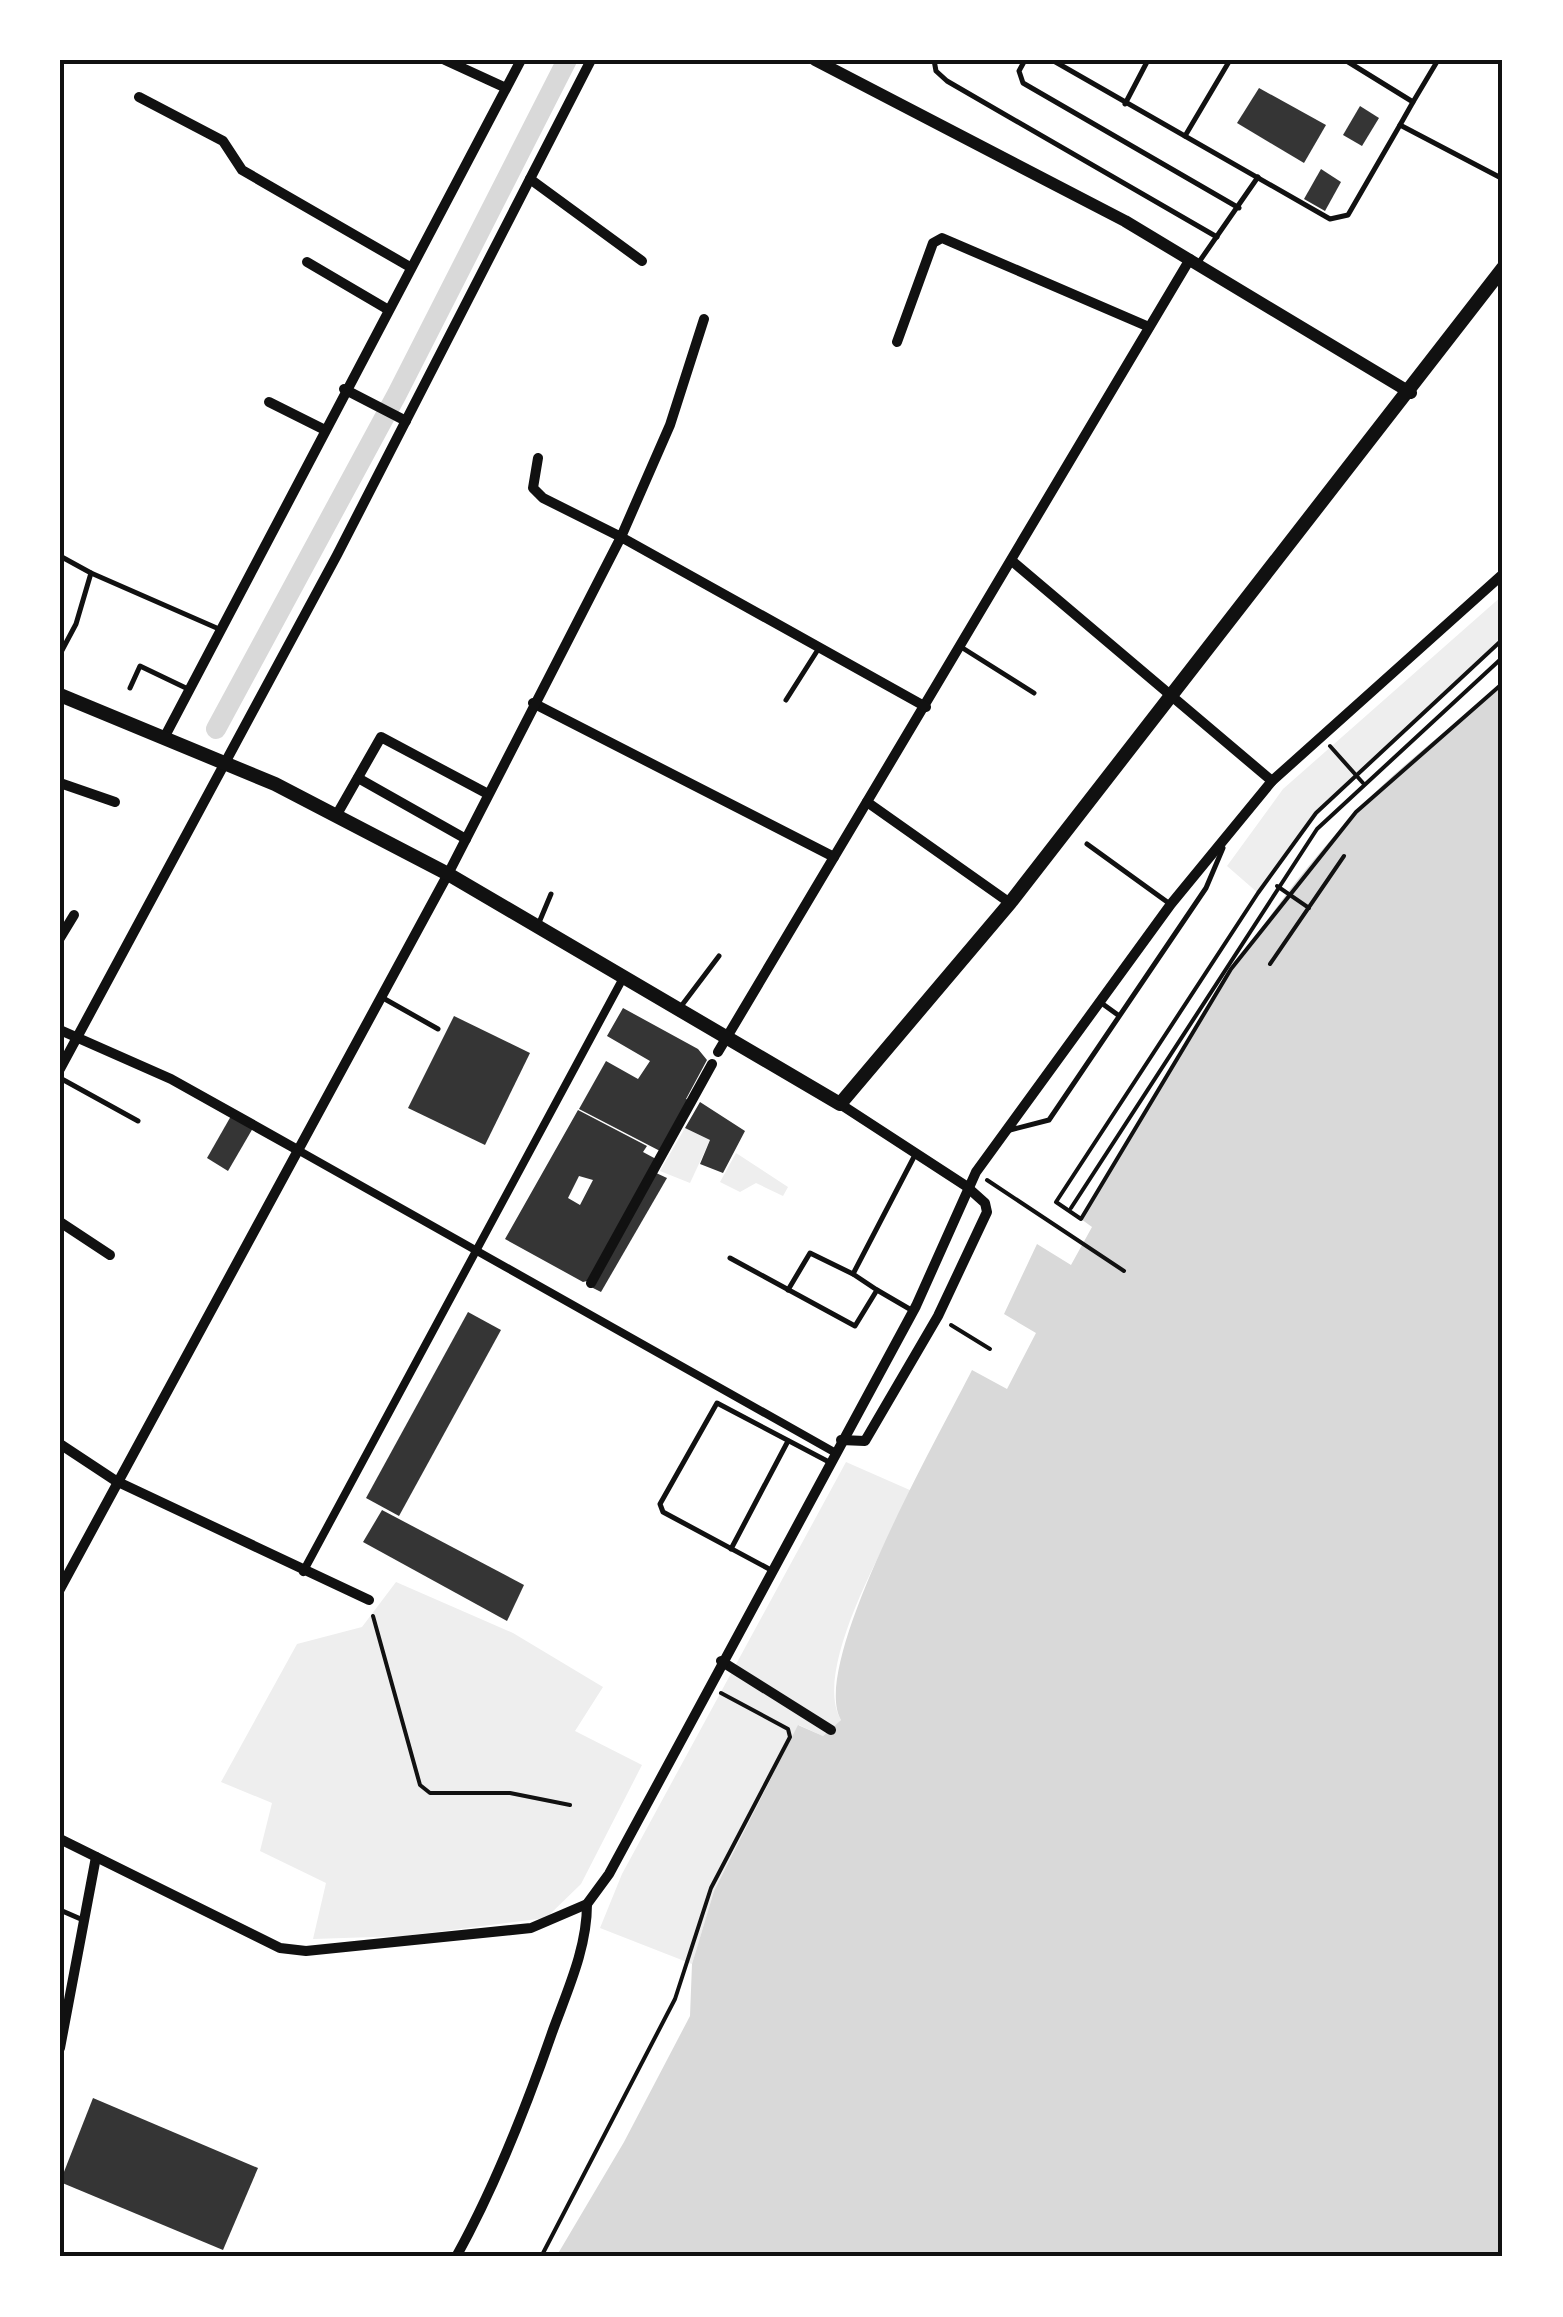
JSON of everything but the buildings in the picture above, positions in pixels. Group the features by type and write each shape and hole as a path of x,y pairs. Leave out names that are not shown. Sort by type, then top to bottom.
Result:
{"main road":[{"path":"60,695 226,763 448,874 622,980 840,1104 1010,903 1411,392 1503,268"}],"street":[{"path":"445,60 506,88"},
{"path":"164,738 344,389 521,60"},
{"path":"60,1069 226,763 591,60"},
{"path":"815,60 1125,221 1411,392"},
{"path":"139,97 223,141 242,170 410,266"},
{"path":"530,179 642,261"},
{"path":"897,342 934,243 942,238 1150,327"},
{"path":"307,262 387,309"},
{"path":"718,1052 1150,327 1194,262"},
{"path":"60,1589 448,874 621,537 670,425 704,319"},
{"path":"344,389 402,418"},
{"path":"270,402 324,429"},
{"path":"538,458 531,478 532,488 542,498 621,537 926,707"},
{"path":"1012,560 1272,780"},
{"path":"60,1839 280,1948 306,1951 531,1928 587,1904 609,1874 912,1311 966,1186 1171,904 1272,780 1503,574"},
{"path":"534,703 834,857"},
{"path":"336,816 381,737 488,794"},
{"path":"358,778 466,839"},
{"path":"60,782 115,802"},
{"path":"867,802 1010,903"},
{"path":"60,938 74,914"},
{"path":"304,1572 622,980"},
{"path":"60,1030 171,1079 478,1250 832,1457"},
{"path":"591,1284 712,1064"},
{"path":"840,1104 966,1186 985,1203 987,1212 938,1316 865,1441 841,1440"},
{"path":"60,1222 110,1255"},
{"path":"60,1444 116,1481 368,1600"},
{"path":"722,1661 831,1730"},
{"path":"60,2048 96,1856"},
{"path":"456,2257 505,2157 550,2038 586,1936 587,1904"}],"lane":[{"path":"934,60 936,71 947,80 1217,237"},
{"path":"1025,60 1019,71 1023,84 1238,208"},
{"path":"1052,60 1330,219 1340,220 1348,215 1438,60"},
{"path":"1125,104 1148,60"},
{"path":"1185,136 1230,60"},
{"path":"1345,60 1412,102"},
{"path":"1400,125 1503,179"},
{"path":"1194,262 1217,237 1258,178"},
{"path":"60,556 219,629"},
{"path":"60,654 76,624 91,573"},
{"path":"786,700 819,648"},
{"path":"960,648 1034,693"},
{"path":"130,688 140,666 188,690"},
{"path":"1007,1131 1049,1120 1206,888 1226,839"},
{"path":"1087,844 1171,904"},
{"path":"536,928 551,894"},
{"path":"677,1011 718,956"},
{"path":"381,996 438,1029"},
{"path":"1100,1002 1119,1016"},
{"path":"60,1078 138,1121"},
{"path":"852,1274 916,1152"},
{"path":"788,1290 810,1253 912,1311"},
{"path":"730,1258 855,1326 877,1290"},
{"path":"771,1570 663,1512 660,1504 714,1404 832,1457"},
{"path":"731,1549 788,1440"},
{"path":"60,1910 83,1920"}],"path":[{"path":"1503,639 1355,774 1304,828 1056,1202 1081,1218 1231,969 1356,812 1503,683"},
{"path":"1070,1210 1317,829 1503,657"},
{"path":"1321,736 1363,784"},
{"path":"1270,964 1344,856"},
{"path":"1277,886 1309,908"},
{"path":"976,1172 1124,1271"},
{"path":"938,1316 990,1349"},
{"path":"368,1600 420,1786 430,1792 510,1793 570,1804"},
{"path":"540,2257 663,2025 711,1888 790,1737 788,1728 708,1686"}],"shaded area":[{"path":"1503,595 1503,639 1316,812 1258,893 1227,866 1283,789"},
{"path":"1503,683 1503,2257 556,2257 624,2142 690,2016 692,1964 714,1891 798,1725 823,1736 841,1720 836,1691 843,1650 882,1547 908,1493 972,1370 1007,1389 1036,1333 1004,1314 1037,1244 1071,1265 1092,1227 1081,1219 1207,1009 1276,908 1371,796"},
{"path":"685,1128 710,1140 690,1183 660,1171"},
{"path":"736,1153 788,1187 783,1196 756,1183 740,1192 720,1182"},
{"path":"846,1462 912,1491 871,1572 844,1638 834,1698 841,1720 823,1736 799,1725 714,1891 692,1964 600,1928 622,1874"},
{"path":"396,1582 513,1633 603,1687 575,1731 642,1765 581,1884 546,1918 404,1936 313,1939 326,1883 260,1851 272,1803 221,1782 297,1644 362,1627"}],"waterway":[{"path":"216,729 397,394 567,60"}]}
